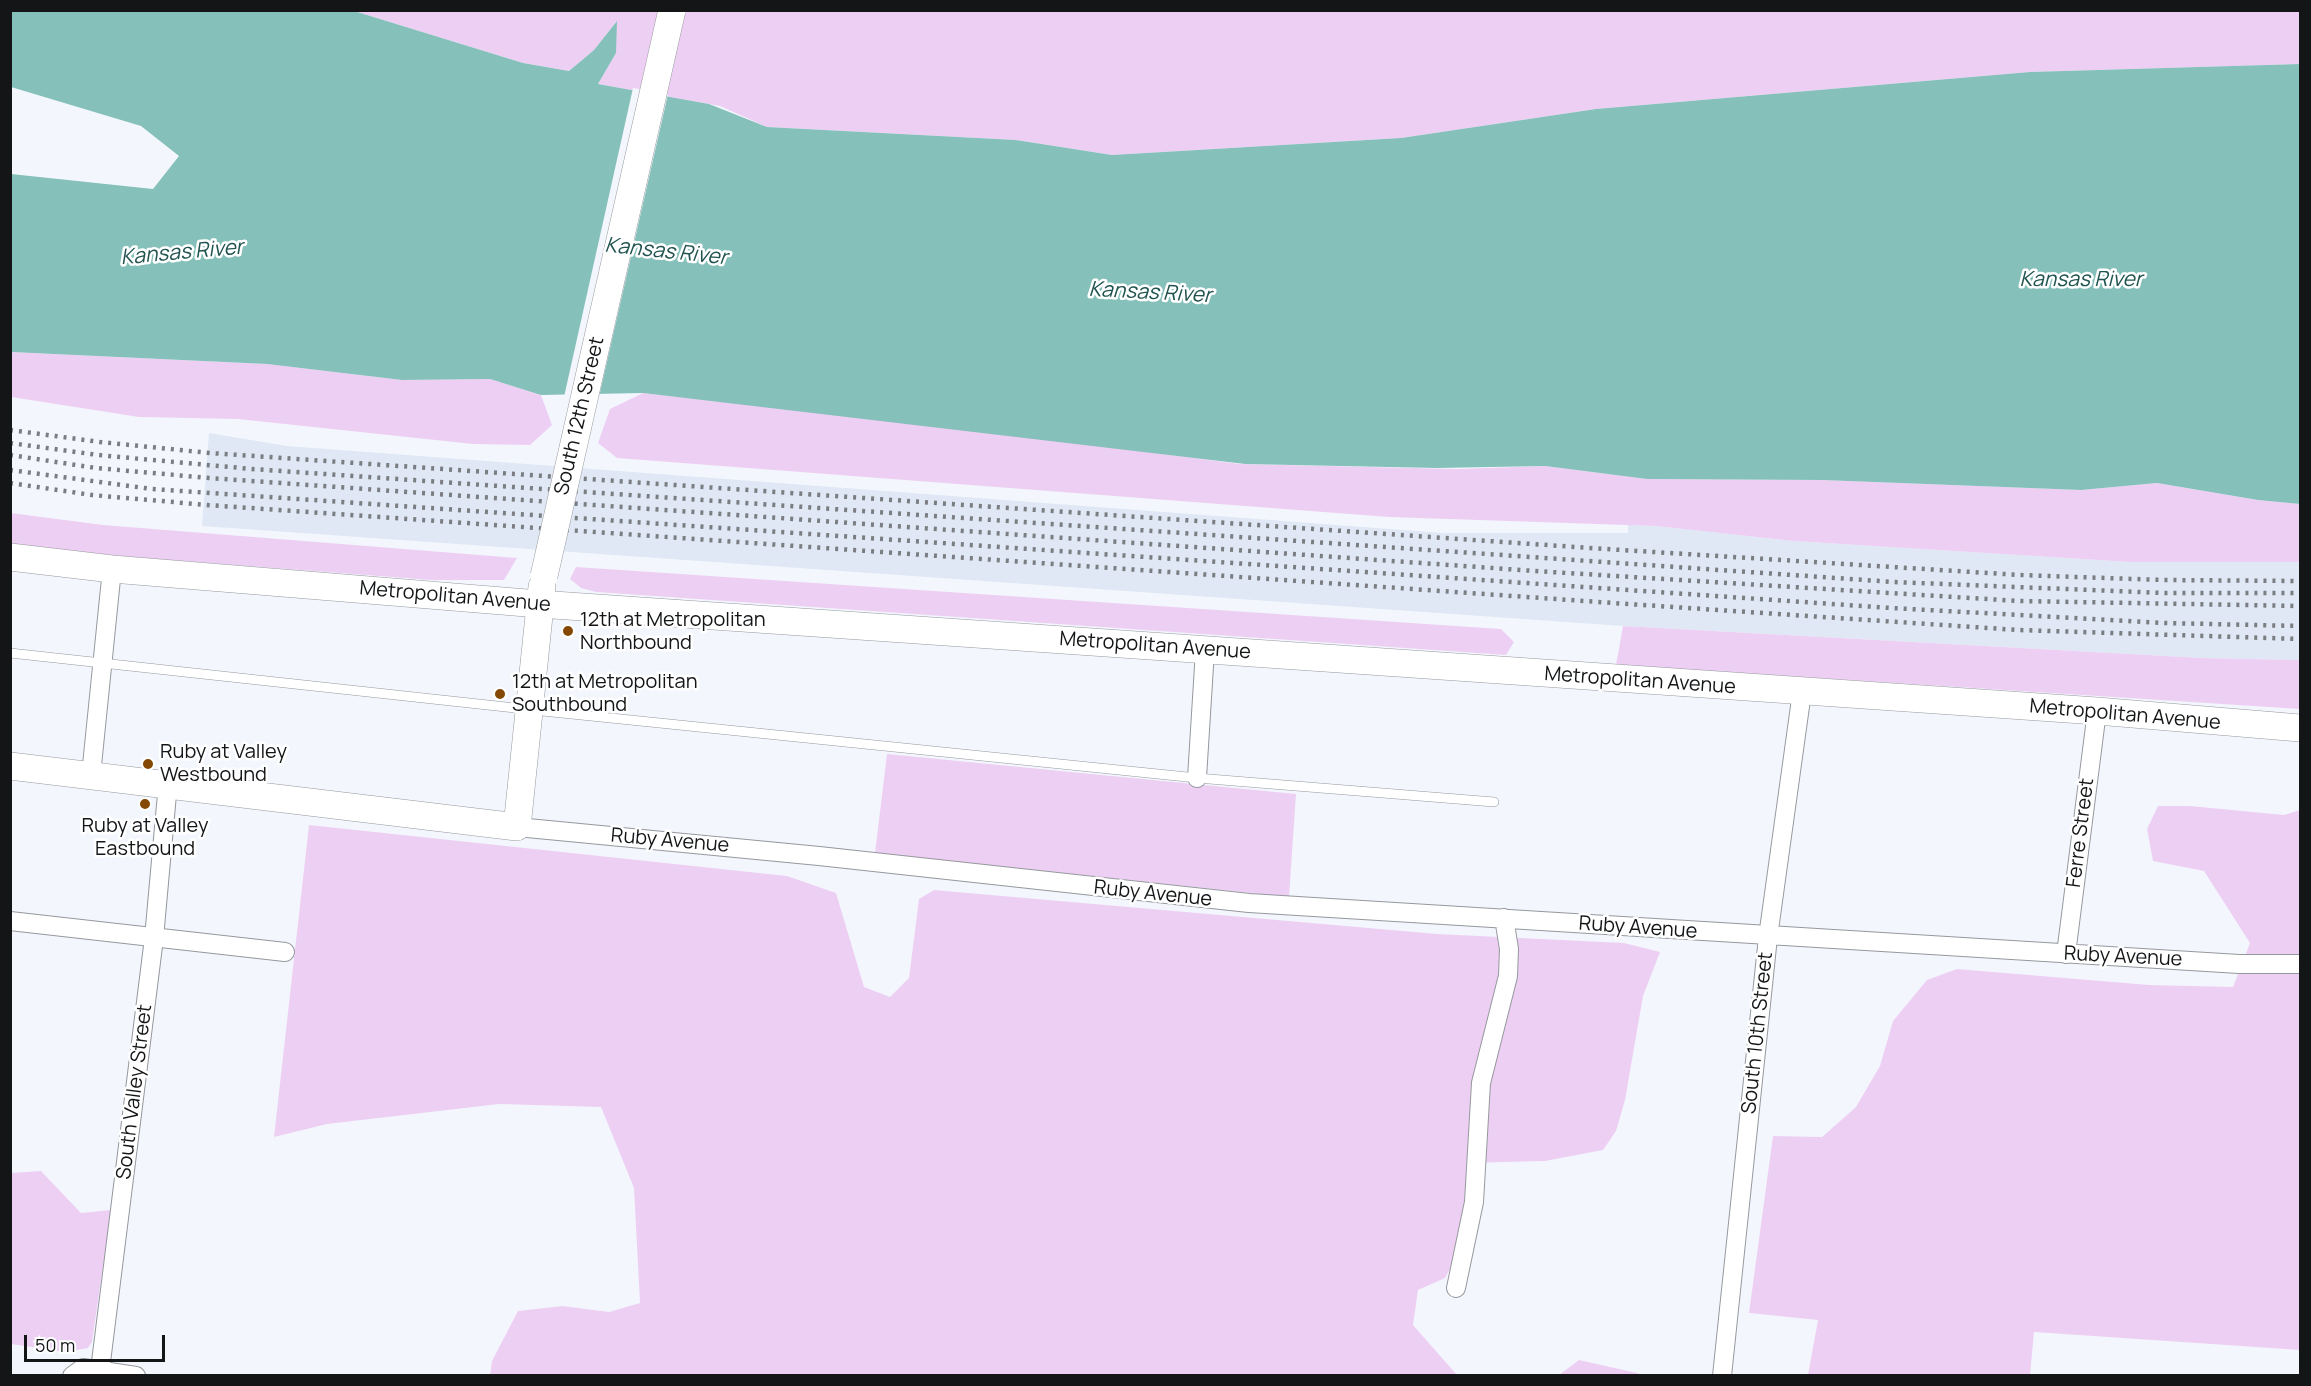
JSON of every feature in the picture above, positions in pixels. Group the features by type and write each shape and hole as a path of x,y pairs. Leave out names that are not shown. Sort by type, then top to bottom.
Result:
{"main road":[{"name":"South 12th Street","path":"517,827 539,604 544,576 672,10"},
{"name":"Metropolitan Avenue","path":"10,558 112,569 539,604 2097,711 2301,728"},
{"name":"Ruby Avenue","path":"10,766 168,783 517,827"}],"street":[{"path":"91,775 112,569"},
{"path":"1197,778 1205,650"},
{"name":"South 10th Street","path":"1722,1376 1768,937 1802,692"},
{"name":"Ferre Street","path":"2066,954 2097,711"},
{"name":"South Valley Street","path":"100,1371 154,938 168,783"},
{"name":"Ruby Avenue","path":"517,827 819,856 1207,900 1768,937 2239,964 2301,964"},
{"path":"1456,1288 1474,1202 1481,1083 1508,976 1509,949 1504,918"},
{"path":"10,921 285,952"},
{"path":"72,1376 83,1368 136,1376"}],"lane":[{"path":"10,653 528,710 1197,778 1494,802"}],"shaded area":[{"path":"2300,10 2300,64 2030,72 1596,109 1401,138 1112,155 1016,140 767,127 720,106 598,84 616,53 616,22 594,50 569,71 523,63 354,11"},
{"path":"10,352 267,364 402,380 490,379 541,395 552,425 530,445 473,444 238,419 139,417 11,397"},
{"path":"643,393 969,429 1240,464 1457,469 1545,466 1647,479 1822,480 2081,490 2157,483 2258,500 2300,504 2300,562 2130,562 1793,541 1656,526 1389,517 617,458 598,443 610,409"},
{"path":"209,433 287,446 1443,533 1628,533 1628,525 1793,541 2130,562 2300,562 2300,660 2202,658 1623,626 202,526"},
{"path":"11,513 103,525 517,558 504,580 431,580 131,557 11,544"},
{"path":"576,567 1501,629 1514,642 1506,655 596,592 581,588 570,579"},
{"path":"1623,626 2202,658 2300,660 2300,709 1616,665"},
{"path":"887,754 1296,794 1289,897 875,853"},
{"path":"2158,806 2190,806 2284,815 2300,810 2300,1350 2034,1332 2030,1375 1808,1375 1818,1320 1749,1313 1773,1136 1822,1137 1856,1107 1880,1066 1893,1021 1927,980 1957,969 2149,985 2233,987 2250,943 2204,871 2153,861 2147,829"},
{"path":"309,825 787,876 836,893 864,987 890,997 909,978 919,899 934,890 1437,934 1624,943 1660,952 1643,996 1625,1100 1616,1131 1603,1150 1545,1161 1466,1163 1468,1193 1451,1267 1445,1278 1418,1290 1413,1325 1457,1375 490,1375 492,1361 518,1311 563,1306 609,1312 640,1303 634,1188 601,1107 499,1104 327,1124 274,1137"},
{"path":"41,1171 81,1213 111,1210 92,1342 88,1348 66,1352 11,1344 11,1173"},
{"path":"1579,1360 1637,1373 1642,1375 1559,1375"}],"water":[{"name":"Kansas River","path":"11,11 354,11 523,63 569,71 594,50 617,21 616,53 598,84 709,104 767,127 1016,140 1112,155 1401,138 1596,109 2030,72 2300,64 2300,504 2258,500 2157,483 2081,490 1822,480 1647,479 1545,466 1437,468 1245,464 643,393 541,395 490,379 402,380 267,364 11,352 11,174 153,189 179,156 141,126 11,87"}],"pier":[{"path":"633,88 668,94 599,397 564,397"}],"railway":[{"path":"10,430 210,453 1590,548 2020,575 2163,580 2300,581"},
{"path":"10,443 98,455 252,469 1894,582 2164,593 2300,593"},
{"path":"10,455 96,468 209,478 1535,571 2019,601 2300,606"},
{"path":"10,470 152,489 1891,608 2165,623 2300,626"},
{"path":"10,483 92,495 207,505 1628,604 2018,630 2300,639"}],"place":[{"name":"12th at Metropolitan Northbound","path":"568,631"},
{"name":"12th at Metropolitan Southbound","path":"500,694"},
{"name":"Ruby at Valley Westbound","path":"148,764"},
{"name":"Ruby at Valley Eastbound","path":"145,804"}]}
